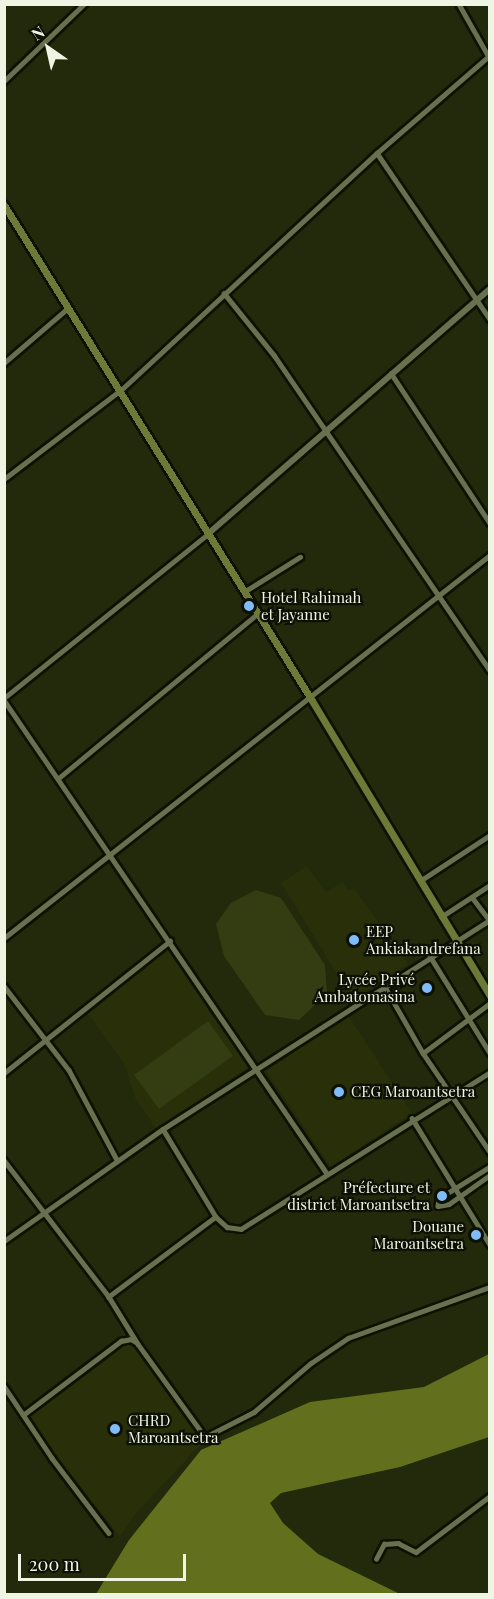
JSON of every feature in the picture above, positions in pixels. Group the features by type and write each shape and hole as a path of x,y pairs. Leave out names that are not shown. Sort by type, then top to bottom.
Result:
{"main road":[{"path":"4,204 311,699 489,996"}],"street":[{"path":"4,81 84,4"},
{"path":"4,479 121,390 377,153 489,56 459,4"},
{"path":"377,153 478,298 489,319"},
{"path":"326,1172 60,777 4,699 209,533 489,289"},
{"path":"224,293 274,355 489,670"},
{"path":"4,363 69,308"},
{"path":"391,373 489,523"},
{"path":"4,938 240,749 311,699 489,555"},
{"path":"244,592 300,557"},
{"path":"60,777 258,613"},
{"path":"420,881 489,835"},
{"path":"441,916 489,885"},
{"path":"4,1241 163,1129 255,1068 269,1063 384,985 489,920 472,897"},
{"path":"4,1073 170,941"},
{"path":"430,956 489,1053"},
{"path":"384,985 423,1053 489,1152"},
{"path":"4,986 69,1070 117,1161"},
{"path":"423,1053 470,1022 489,1003"},
{"path":"163,1129 216,1217 227,1227 247,1227 326,1172 489,1072"},
{"path":"412,1118 489,1245"},
{"path":"4,1160 108,1297 138,1344 205,1437 254,1412 340,1342 385,1322 489,1287"},
{"path":"489,1167 437,1203 444,1207 489,1176"},
{"path":"108,1297 216,1217"},
{"path":"23,1415 121,1341 131,1339 138,1344"},
{"path":"5,1387 109,1533"},
{"path":"376,1559 384,1544 398,1543 416,1552 489,1497"}],"shaded area":[{"name":"EEP Ankiakandrefana","path":"307,866 326,892 343,882 348,890 354,888 408,964 353,1000 281,883"},
{"path":"256,890 281,898 325,965 327,993 299,1020 265,1015 224,956 216,924 231,903"},
{"path":"173,943 256,1062 157,1130 135,1098 124,1063 86,1011 140,973"},
{"name":"CEG Maroantsetra","path":"348,1015 412,1113 331,1167 266,1071"},
{"path":"208,1021 233,1056 159,1109 134,1075"},
{"name":"CHRD Maroantsetra","path":"125,1341 133,1345 204,1441 135,1514 120,1537 26,1417"},
{"path":"489,1354 489,1437 400,1467 281,1493 270,1503 283,1523 318,1554 400,1594 96,1594 129,1540 201,1450 310,1402 424,1387"}],"place":[{"name":"Hotel Rahimah et Jayanne","path":"249,606"},
{"name":"EEP Ankiakandrefana","path":"354,940"},
{"name":"Lycée Privé Ambatomasina","path":"427,988"},
{"name":"CEG Maroantsetra","path":"339,1092"},
{"name":"Préfecture et district Maroantsetra","path":"442,1196"},
{"name":"Douane Maroantsetra","path":"476,1235"},
{"name":"CHRD Maroantsetra","path":"115,1429"}]}
